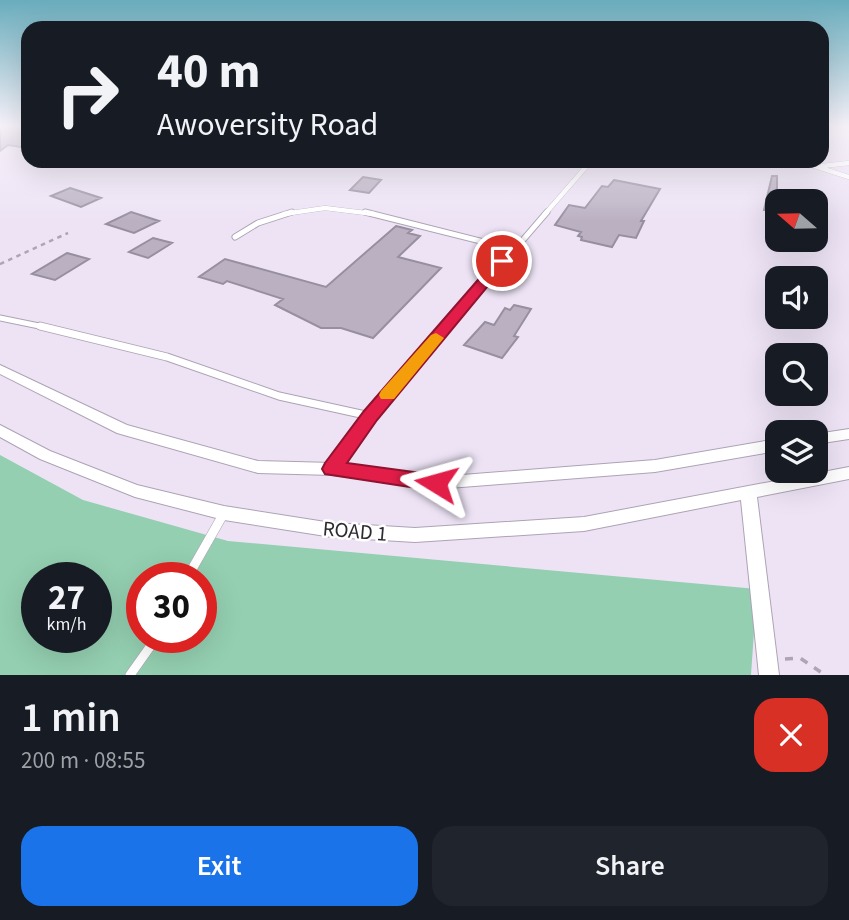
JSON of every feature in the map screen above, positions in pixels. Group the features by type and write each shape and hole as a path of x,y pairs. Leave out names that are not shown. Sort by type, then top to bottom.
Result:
{"street":[{"path":"0,369 122,429 258,467 332,469 436,483 655,466 765,447"},
{"name":"ROAD 1","path":"0,430 45,456 135,491 224,513 332,530 415,535 584,524 849,473"},
{"path":"828,437 849,433"},
{"path":"748,493 769,675"}],"lane":[{"path":"829,165 849,163"},
{"path":"332,469 370,416 585,168"},
{"path":"822,168 849,177"},
{"path":"235,237 257,222 329,206 367,211 512,249"},
{"path":"0,318 70,332 167,358 279,396 370,416"},
{"path":"196,562 224,513"},
{"path":"130,675 146,653"}],"path":[{"path":"0,264 68,233"},
{"path":"800,658 825,675"}],"green space":[{"path":"0,455 83,500 228,541 757,589 751,675 0,675"}],"building":[{"path":"772,176 777,176 777,189 769,189"},
{"path":"363,177 381,180 369,193 350,190"},
{"path":"614,180 660,189 641,221 644,221 636,238 619,235 612,247 581,240 582,237 578,236 581,232 555,225 569,205 585,208 602,186 608,187"},
{"path":"70,188 101,198 81,207 51,196"},
{"path":"131,212 159,221 134,233 106,224"},
{"path":"396,226 412,230 408,233 420,236 398,257 441,268 373,338 341,328 321,328 275,305 283,299 227,281 223,284 199,277 225,259 326,287"},
{"path":"153,238 172,243 148,258 129,252"},
{"path":"67,253 89,259 55,280 32,274"},
{"path":"514,305 531,309 514,336 518,337 502,358 464,345 485,322 494,325 505,308 510,310"}],"slow traffic":[{"path":"388,395 436,338"}],"route":[{"path":"436,483 332,469 370,416 502,261"}]}
